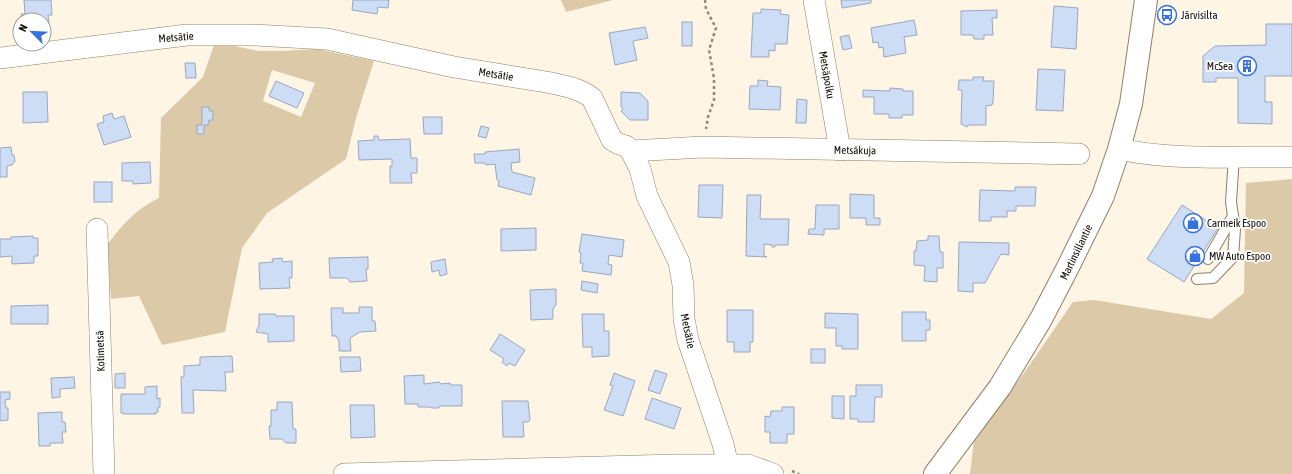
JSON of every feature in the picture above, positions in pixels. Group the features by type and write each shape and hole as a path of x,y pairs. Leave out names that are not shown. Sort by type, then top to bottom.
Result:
{"main road":[{"name":"Martinsillantie","path":"935,474 1000,387 1041,319 1068,270 1103,196 1119,149 1131,104 1146,0"}],"street":[{"name":"Metsäpolku","path":"814,0 840,150"},
{"name":"Metsätie","path":"0,58 186,35 253,35 327,39 454,67 546,82 586,94 592,98 612,140 618,144 626,146 631,151 640,169 647,196 679,262 683,285 684,319 688,340 732,470"},
{"name":"Metsäkuja","path":"631,151 703,147 1079,154"},
{"path":"1119,149 1164,156 1292,157"},
{"name":"Kotimetsä","path":"97,229 104,474"},
{"path":"344,474 675,465 732,470 748,466 773,474"}],"lane":[{"path":"1197,279 1214,278 1233,257 1235,230 1231,202 1234,156"},
{"path":"1208,259 1233,216"}],"path":[{"path":"703,147 708,117 714,100 714,78 709,50 716,28 706,9 705,0"}],"shaded area":[{"path":"561,0 613,0 566,12"},
{"path":"215,42 259,51 317,49 374,61 356,118 346,159 267,213 242,248 225,332 162,345 139,296 111,299 107,245 118,230 130,218 143,207 159,198 161,118 203,77","holes":["272,70 315,83 301,117 263,101"]},
{"path":"1292,179 1292,474 970,474 974,441 1073,302 1094,300 1211,319 1244,293 1246,183"}],"building":[{"path":"24,0 51,0 52,12 25,12"},
{"path":"353,0 389,0 388,8 378,7 377,14 352,10"},
{"path":"841,0 871,0 871,3 842,8"},
{"path":"1054,6 1078,8 1076,49 1051,47"},
{"path":"761,9 781,10 780,14 789,15 787,44 775,44 775,51 769,50 769,57 751,57 753,13 761,13"},
{"path":"997,10 997,18 992,18 993,35 984,35 984,39 974,39 973,35 961,35 961,11"},
{"path":"914,20 917,35 904,37 906,53 884,57 883,47 879,48 878,42 873,43 871,28"},
{"path":"682,22 692,22 692,46 682,46"},
{"name":"McSea","path":"1266,24 1292,24 1292,76 1265,76 1265,102 1272,102 1272,124 1238,123 1238,78 1216,78 1216,82 1203,82 1203,56 1215,46 1266,45"},
{"path":"645,27 648,38 633,41 637,60 615,65 609,33"},
{"path":"849,35 852,48 843,50 840,37"},
{"path":"185,63 195,63 196,78 186,78"},
{"path":"1038,69 1065,70 1063,111 1036,110"},
{"path":"973,77 984,77 983,81 994,81 993,102 992,105 986,106 986,125 968,125 967,127 961,124 962,90 958,90 959,80 973,80"},
{"path":"758,80 768,81 767,86 781,87 780,110 749,109 750,86 758,86"},
{"path":"276,81 304,93 297,108 269,96"},
{"path":"890,88 903,89 903,91 913,91 913,115 902,115 902,118 889,118 889,114 874,114 874,97 863,97 863,90 890,91"},
{"path":"23,92 47,92 48,122 23,123"},
{"path":"621,92 640,93 648,101 648,120 630,120 621,111 623,109 621,106"},
{"path":"797,99 807,100 806,123 796,123"},
{"path":"202,107 209,107 209,111 213,111 213,120 209,120 208,125 204,125 204,134 197,134 197,125 202,125"},
{"path":"112,113 114,119 124,116 131,137 104,145 97,124 104,122 103,116"},
{"path":"423,117 442,117 442,134 424,134"},
{"path":"481,126 489,128 486,138 478,136"},
{"path":"374,136 378,136 379,140 410,139 411,158 417,158 417,173 411,173 412,183 390,183 390,166 392,166 392,159 359,160 358,141 374,140"},
{"path":"11,147 12,155 14,155 15,161 12,165 7,166 7,177 0,177 0,148"},
{"path":"519,149 520,162 511,163 512,172 535,178 531,195 498,186 499,181 497,180 495,164 486,165 485,163 475,163 474,154 485,154 485,152"},
{"path":"150,162 151,183 133,184 133,181 122,181 122,163"},
{"path":"94,182 112,182 112,202 94,202"},
{"path":"699,185 723,185 722,218 698,217"},
{"path":"1015,187 1036,187 1035,206 1016,206 1016,211 1007,211 1007,217 991,217 991,221 979,221 980,190 1015,191"},
{"path":"850,194 874,195 874,218 880,218 880,225 866,225 866,218 850,218"},
{"path":"747,195 761,195 760,219 789,219 788,245 775,245 775,247 772,247 772,245 764,244 764,256 767,257 746,256"},
{"path":"816,205 839,205 839,229 824,229 824,235 808,234 809,229 815,229"},
{"path":"1182,205 1218,228 1184,282 1147,259"},
{"path":"536,228 536,250 501,251 501,229"},
{"path":"582,234 624,240 622,257 609,255 608,264 612,265 611,275 582,271 583,263 580,263 581,253 579,252"},
{"path":"33,236 33,238 38,238 38,256 34,256 34,263 12,264 12,256 0,257 0,239"},
{"path":"928,236 939,236 940,252 943,252 943,268 937,268 937,282 924,281 925,266 914,265 914,251 916,251 917,241 928,240"},
{"path":"959,242 1009,243 1009,255 1001,254 985,283 973,283 973,292 958,291"},
{"path":"368,257 368,269 366,269 367,281 350,282 347,278 330,278 329,258"},
{"path":"282,258 283,262 292,261 292,278 289,278 290,288 260,289 259,263 273,262 272,259"},
{"path":"445,259 447,274 440,276 439,270 432,272 431,262"},
{"path":"582,281 598,284 597,293 581,290"},
{"path":"556,289 556,305 553,309 553,319 531,320 530,290"},
{"path":"48,305 48,324 11,324 11,306"},
{"path":"359,307 372,307 372,321 375,321 376,331 360,332 350,338 351,351 339,351 339,341 336,336 332,336 331,308 343,308 343,313 359,313"},
{"path":"727,310 753,310 753,342 750,342 750,352 734,352 734,342 727,342"},
{"path":"902,312 926,312 926,320 930,320 930,330 926,330 926,341 902,341"},
{"path":"825,313 858,314 858,349 842,349 842,346 836,346 836,328 825,328"},
{"path":"259,314 294,316 294,341 268,342 268,334 256,332 259,325"},
{"path":"582,314 604,314 604,331 609,331 609,356 592,357 592,347 583,347"},
{"path":"500,334 525,350 515,366 509,363 507,366 502,362 504,359 490,350"},
{"path":"811,349 825,349 825,363 811,363"},
{"path":"232,356 233,372 225,372 226,391 193,390 194,413 182,413 181,377 184,377 184,366 200,365 200,357"},
{"path":"340,357 360,357 361,371 341,372"},
{"path":"655,370 667,374 660,394 648,390"},
{"path":"125,373 125,388 115,388 115,374"},
{"path":"614,373 635,381 623,416 604,410 613,386 610,385"},
{"path":"424,375 424,384 439,382 441,384 450,383 450,385 462,385 462,406 440,406 439,408 432,408 418,407 418,404 405,404 404,376"},
{"path":"74,377 75,388 60,389 60,397 52,398 51,378"},
{"path":"856,385 882,385 882,397 875,397 874,422 858,422 858,419 850,419 850,396 856,396"},
{"path":"157,386 157,399 160,398 160,407 158,407 158,412 156,412 156,414 121,413 121,394 145,394 145,387"},
{"path":"0,392 10,392 10,399 5,400 6,408 8,408 8,420 0,421"},
{"path":"832,396 844,396 844,419 832,418"},
{"path":"652,398 681,408 674,429 645,419"},
{"path":"502,401 528,401 530,420 528,422 523,422 524,437 503,437"},
{"path":"277,402 292,402 293,429 296,429 296,443 286,443 282,439 270,439 269,426 271,426 271,410 277,410"},
{"path":"350,405 374,405 375,437 351,438"},
{"path":"782,407 794,407 794,434 787,434 787,443 770,443 770,432 765,432 765,416 770,417 771,411 782,411"},
{"path":"62,412 62,422 65,422 66,432 62,432 63,443 50,443 50,446 39,446 38,413"}],"place":[{"name":"Järvisilta","path":"1167,15"},
{"name":"McSea","path":"1247,66"},
{"name":"Carmeik Espoo","path":"1193,223"},
{"name":"MW Auto Espoo","path":"1195,256"}]}
